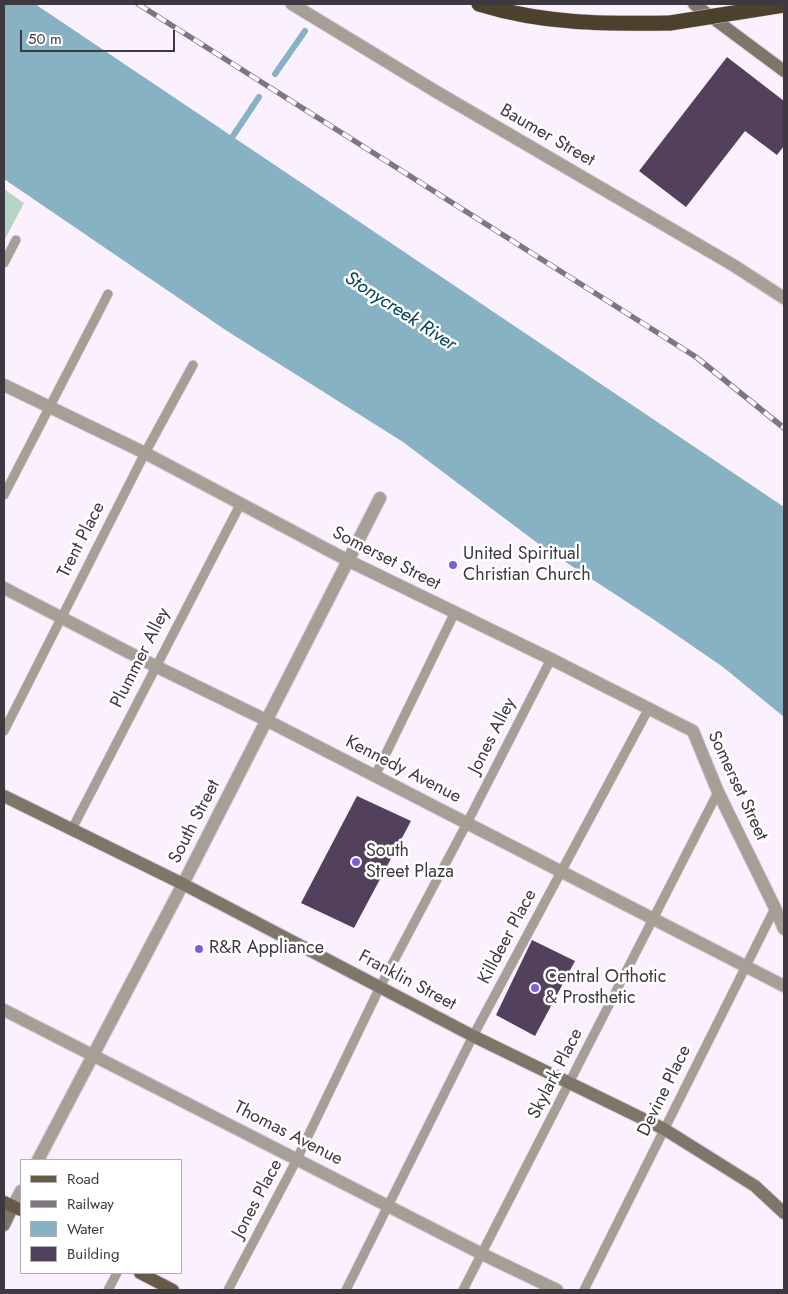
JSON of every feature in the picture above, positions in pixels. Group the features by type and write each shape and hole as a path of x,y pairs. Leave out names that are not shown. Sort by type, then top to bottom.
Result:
{"highway":[{"path":"479,4 549,20 597,24 670,23 784,5"}],"main road":[{"path":"142,1274 173,1290"}],"street":[{"name":"Baumer Street","path":"292,4 435,91 733,265 784,298"},
{"path":"694,4 784,71"},
{"name":"Somerset Street","path":"4,385 145,453 348,560 693,731 718,792 784,929"},
{"name":"South Street","path":"39,1159 183,884 380,498"},
{"name":"Kennedy Avenue","path":"4,588 266,720 784,986"},
{"name":"Franklin Street","path":"4,796 183,884 474,1036 664,1129 755,1186 784,1213"},
{"name":"Thomas Avenue","path":"4,1010 390,1205 482,1254 557,1290"},
{"path":"4,1225 20,1193"}],"lane":[{"path":"4,263 16,240"},
{"path":"4,495 108,294"},
{"name":"Trent Place","path":"4,731 145,453 193,365"},
{"name":"Plummer Alley","path":"72,829 240,502"},
{"path":"375,776 454,612"},
{"name":"Jones Alley","path":"380,987 551,659"},
{"name":"Killdeer Place","path":"346,1290 474,1036 649,708"},
{"name":"Skylark Place","path":"463,1290 718,792"},
{"name":"Devine Place","path":"584,1290 775,908"},
{"name":"Jones Place","path":"228,1290 297,1158 380,987"},
{"path":"108,1290 116,1274"}],"green space":[{"path":"4,189 24,203 4,241"}],"water":[{"name":"Stonycreek River","path":"4,4 35,4 784,507 784,717 723,667 544,548 403,442 227,331 4,179"}],"building":[{"path":"727,57 784,101 784,146 777,155 745,131 686,207 639,171"},
{"name":"South Street Plaza","path":"357,796 411,821 354,928 301,903"},
{"name":"Central Orthotic & Prosthetic","path":"532,940 575,961 535,1036 496,1015"}],"waterway":[{"path":"275,74 305,31"},
{"path":"229,142 259,97"}],"railway":[{"path":"138,4 696,357 784,428"}],"place":[{"name":"United Spiritual Christian Church","path":"453,565"},
{"name":"South Street Plaza","path":"356,862"},
{"name":"R&R Appliance","path":"199,949"},
{"name":"Central Orthotic & Prosthetic","path":"535,988"}]}
